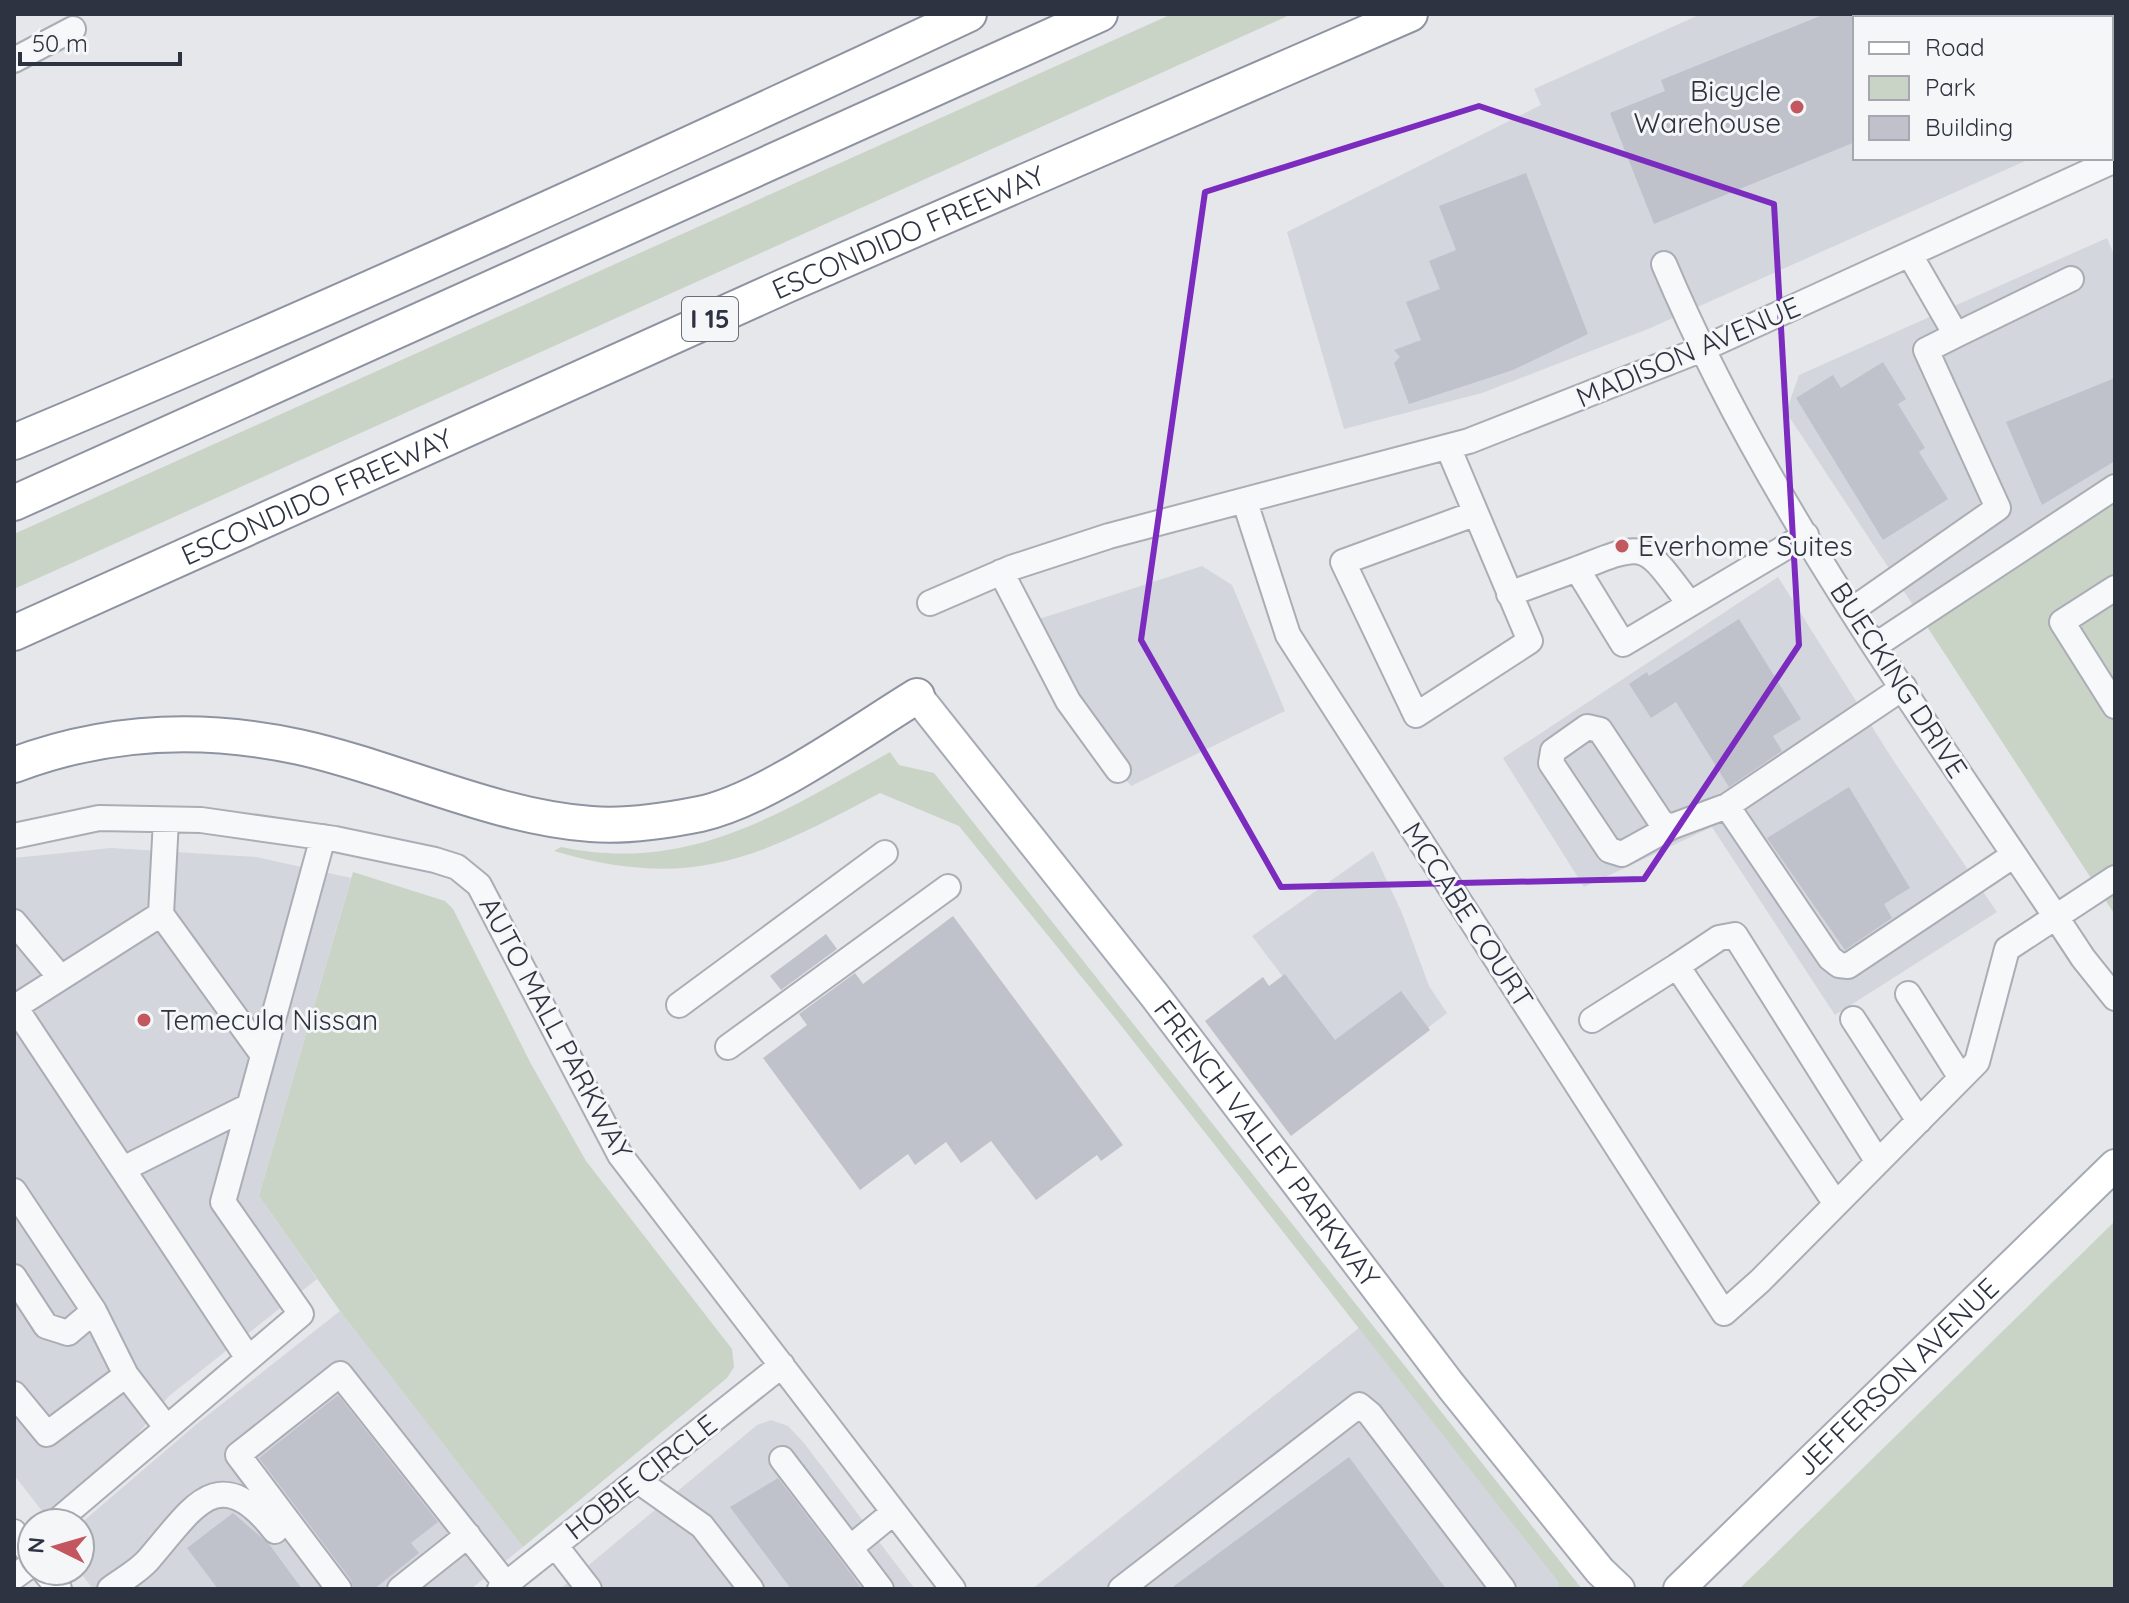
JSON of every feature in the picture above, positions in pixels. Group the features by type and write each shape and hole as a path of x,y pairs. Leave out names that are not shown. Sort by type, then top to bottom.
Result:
{"highway":[{"path":"14,442 208,360 636,169 969,14"},
{"path":"14,503 1100,14"},
{"name":"ESCONDIDO FREEWAY","path":"14,633 787,285 1410,14"},
{"path":"14,765 99,739 183,732 231,736 300,747 521,810 591,824 646,823 703,814 773,784 917,696"}],"main road":[{"name":"FRENCH VALLEY PARKWAY","path":"917,696 1155,996 1451,1386 1600,1571 1619,1589"},
{"name":"JEFFERSON AVENUE","path":"1679,1589 2115,1165"}],"street":[{"path":"14,60 73,29"},
{"name":"MADISON AVENUE","path":"930,603 1001,572 1109,536 1448,447 1700,350 2115,160"},
{"path":"1910,255 1956,335"},
{"name":"BUECKING DRIVE","path":"1664,264 1700,350 1751,445 1852,610 2014,855 2115,998"},
{"path":"1852,610 1998,508 1926,350 2071,279"},
{"path":"1448,447 1530,641 1416,715 1343,562 1474,514"},
{"path":"1876,645 2115,487"},
{"name":"MCCABE COURT","path":"1245,502 1288,635 1724,1313 1836,1204"},
{"path":"1577,569 1623,644 1806,535"},
{"path":"1509,594 1628,549 1652,555 1689,603"},
{"path":"1001,572 1068,701 1118,770"},
{"path":"2115,588 2062,622 2115,706"},
{"path":"1671,827 1661,822 1600,730 1587,727 1553,751 1551,763 1609,850 1622,854 1671,827 1727,806 1904,687"},
{"path":"1727,806 1830,958 1839,965 1848,966 2014,855"},
{"name":"AUTO MALL PARKWAY","path":"14,836 99,818 201,820 323,837 457,867 479,885 620,1155 953,1589"},
{"path":"166,820 161,914 263,1055"},
{"path":"74,1507 301,1314 223,1202 323,837"},
{"path":"679,1005 885,853"},
{"path":"1677,966 1836,1204 1977,1062 2007,949 2115,878"},
{"path":"728,1047 948,887"},
{"path":"161,914 59,976 15,1007 248,1358"},
{"path":"14,922 59,976"},
{"path":"1592,1020 1719,938 1735,935 1878,1162"},
{"path":"1908,994 1961,1078"},
{"path":"1853,1019 1919,1121"},
{"path":"123,1169 249,1106"},
{"path":"14,1191 94,1311 126,1375 166,1427"},
{"path":"14,1277 46,1326 68,1333 94,1311"},
{"name":"HOBIE CIRCLE","path":"503,1586 782,1365"},
{"path":"14,1394 47,1434 126,1375"},
{"path":"339,1589 238,1455 336,1375 343,1376 468,1535 503,1586"},
{"path":"1121,1589 1359,1405 1370,1414 1503,1589"},
{"path":"782,1459 881,1589"},
{"path":"637,1480 702,1526 751,1589"},
{"path":"110,1589 148,1562 183,1516 204,1500 223,1495 242,1498 257,1508 318,1589"},
{"path":"850,1548 894,1512"},
{"path":"400,1589 468,1535"},
{"path":"555,1545 589,1589"}],"highlighted area":[{"path":"1479,106 1774,204 1799,645 1644,879 1281,887 1141,640 1205,192"}],"shaded area":[{"path":"1701,14 2115,14 2113,122 2113,16 1853,16 1853,160 2028,160 1648,329 1482,393 1344,429 1287,232 1541,105 1534,89"},
{"path":"2107,238 2115,257 2115,473 1913,605 1786,412 1799,375"},
{"path":"1202,566 1232,585 1285,711 1131,786 1090,735 1030,622"},
{"path":"1778,577 1893,760 1997,912 1835,1015 1712,827 1584,887 1503,758"},
{"path":"111,848 256,857 351,878 259,1196 317,1279 169,1396 127,1447 57,1507 39,1507 14,1475 14,858"},
{"path":"1373,851 1402,913 1429,986 1447,1013 1361,1080 1252,936"},
{"path":"340,1311 523,1547 471,1589 93,1589 91,1587 96,1587 96,1510 199,1422"},
{"path":"1359,1328 1559,1583 1557,1589 1032,1589"},
{"path":"771,1420 788,1426 804,1443 915,1589 560,1589 757,1425"}],"green space":[{"path":"1172,14 1292,14 14,589 14,534"},
{"path":"2115,473 2115,915 1913,605"},
{"path":"890,752 899,765 934,773 1582,1589 1557,1589 1559,1583 1119,1023 959,826 880,793 798,835 760,850 686,868 603,863 554,851 561,847 608,853 652,852 694,845 773,816"},
{"path":"353,872 445,901 453,909 531,1064 586,1161 732,1349 734,1367 727,1378 523,1547 340,1311 259,1196"},
{"path":"2115,1221 2115,1589 1739,1589 1762,1567"}],"building":[{"path":"1825,14 1855,14 1853,143 1654,224 1610,113 1665,91 1661,80"},
{"path":"1526,173 1588,334 1513,370 1409,404 1394,363 1400,357 1394,350 1421,340 1406,302 1440,289 1429,261 1456,250 1439,206"},
{"path":"1883,362 1906,399 1898,404 1925,448 1919,452 1948,499 1883,540 1796,398 1833,375 1841,388"},
{"path":"2115,378 2115,461 2042,505 2006,422"},
{"path":"1739,619 1801,719 1773,736 1782,751 1729,787 1676,702 1651,718 1629,684 1647,672 1649,676"},
{"path":"1849,787 1910,888 1884,904 1892,918 1845,950 1767,838"},
{"path":"953,916 1123,1145 1101,1161 1097,1155 1036,1200 991,1141 961,1163 946,1142 915,1165 908,1154 860,1190 763,1058 807,1025 799,1014 855,973 863,984"},
{"path":"826,934 837,949 781,990 770,976"},
{"path":"1285,974 1335,1040 1401,991 1430,1030 1291,1136 1205,1021 1263,977 1269,986"},
{"path":"338,1395 438,1522 411,1543 419,1553 374,1589 354,1589 351,1580 259,1458"},
{"path":"1349,1457 1446,1589 1170,1589"},
{"path":"778,1478 862,1589 791,1589 730,1507"},
{"path":"233,1513 269,1544 302,1589 218,1589 187,1548"}],"place":[{"name":"Bicycle Warehouse","path":"1797,107"},
{"name":"Everhome Suites","path":"1622,546"},
{"name":"Temecula Nissan","path":"144,1020"}]}
